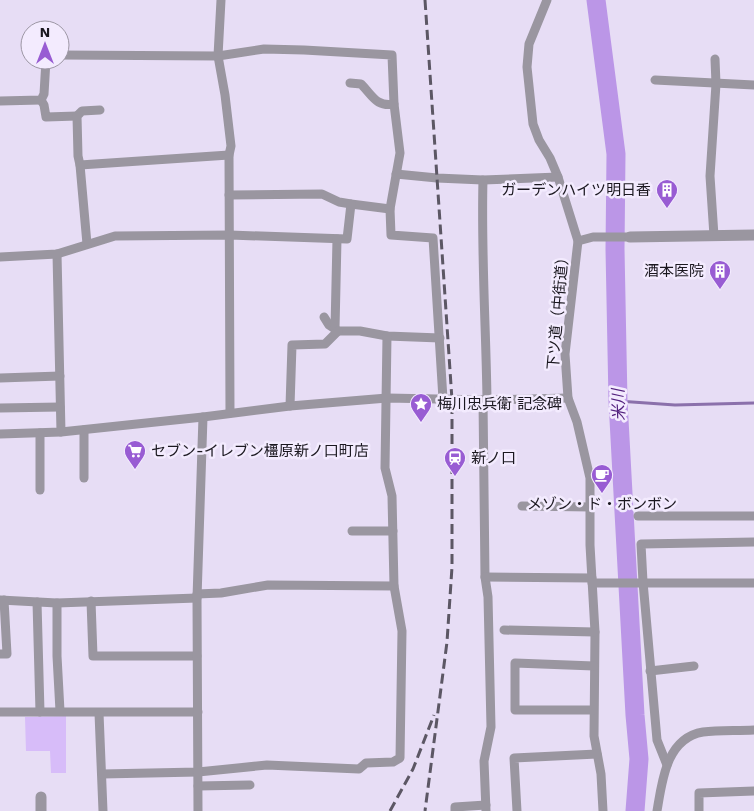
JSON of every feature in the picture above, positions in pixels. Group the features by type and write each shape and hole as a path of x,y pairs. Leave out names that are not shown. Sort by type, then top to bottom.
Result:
{"street":[{"path":"221,0 218,56 231,146 229,155 230,413"},
{"name":"下ツ道（中街道）","path":"547,0 528,44 527,67 533,124 558,177 578,240 566,354 568,398 585,450 590,478 590,545 595,632 594,736 601,774 603,811"},
{"path":"70,55 218,56 264,50 304,50 392,56 394,104 400,153 390,209 391,235 433,238 444,400"},
{"path":"714,236 710,176 716,84 715,59"},
{"path":"41,100 44,94 45,70"},
{"path":"655,80 754,85"},
{"path":"350,83 361,84 377,102 386,105 394,104"},
{"path":"0,101 41,100"},
{"path":"41,100 46,117 77,116 82,111 100,110"},
{"path":"77,116 78,156 87,244"},
{"path":"80,165 229,155"},
{"path":"396,174 483,180 558,177"},
{"path":"455,811 455,807 486,808 484,761 491,727 488,597 485,576 486,321 482,241 483,180"},
{"path":"229,195 322,194 339,202 390,209"},
{"path":"0,257 56,254 115,236 230,234 347,240 350,204"},
{"path":"578,240 592,237 754,235"},
{"path":"290,406 292,345 325,344 336,330 337,239"},
{"path":"56,254 61,432"},
{"path":"324,317 329,325 336,330 360,331 387,336 440,338"},
{"path":"102,774 198,772 267,765 359,769 366,763 393,762 400,758 402,631 394,586 392,496 385,468 387,336"},
{"path":"0,378 60,376"},
{"path":"0,434 84,430 290,406 387,398 485,400 568,398"},
{"path":"0,408 60,408"},
{"path":"198,811 197,596 203,417"},
{"path":"84,430 84,478"},
{"path":"40,433 40,490"},
{"path":"522,506 591,507"},
{"path":"638,516 754,516"},
{"path":"352,531 393,531"},
{"path":"667,765 656,740 640,582 641,544 754,542"},
{"path":"485,576 592,580 616,583 754,583"},
{"path":"0,654 7,654 2,600 57,603 197,596 268,585 394,586"},
{"path":"91,601 93,656 198,656"},
{"path":"37,602 40,712"},
{"path":"57,603 60,711"},
{"path":"504,630 595,632"},
{"path":"39,656 57,656"},
{"path":"593,710 515,710 515,663 594,666"},
{"path":"650,671 694,666"},
{"path":"0,712 198,712"},
{"path":"99,712 103,811"},
{"path":"657,811 667,765 686,738 702,732 754,730"},
{"path":"517,811 514,758 597,754"},
{"path":"198,786 250,785"},
{"path":"699,811 699,793 754,792"},
{"path":"41,798 41,811"}],"shaded area":[{"path":"66,716 66,773 51,773 50,751 26,751 25,717"}],"waterway":[{"name":"米川","path":"596,0 616,154 615,249 618,401 639,759 635,811"},
{"path":"618,401 675,405 754,403"}],"railway":[{"path":"425,0 452,400 452,567 447,642 425,811"},
{"path":"390,811 413,769 434,715"}],"place":[{"name":"ガーデンハイツ明日香","path":"667,209"},
{"name":"酒本医院","path":"720,290"},
{"name":"梅川忠兵衛 記念碑","path":"421,423"},
{"name":"セブン-イレブン橿原新ノ口町店","path":"135,470"},
{"name":"新ノ口","path":"455,477"},
{"name":"メゾン・ド・ボンボン","path":"602,494"}]}
